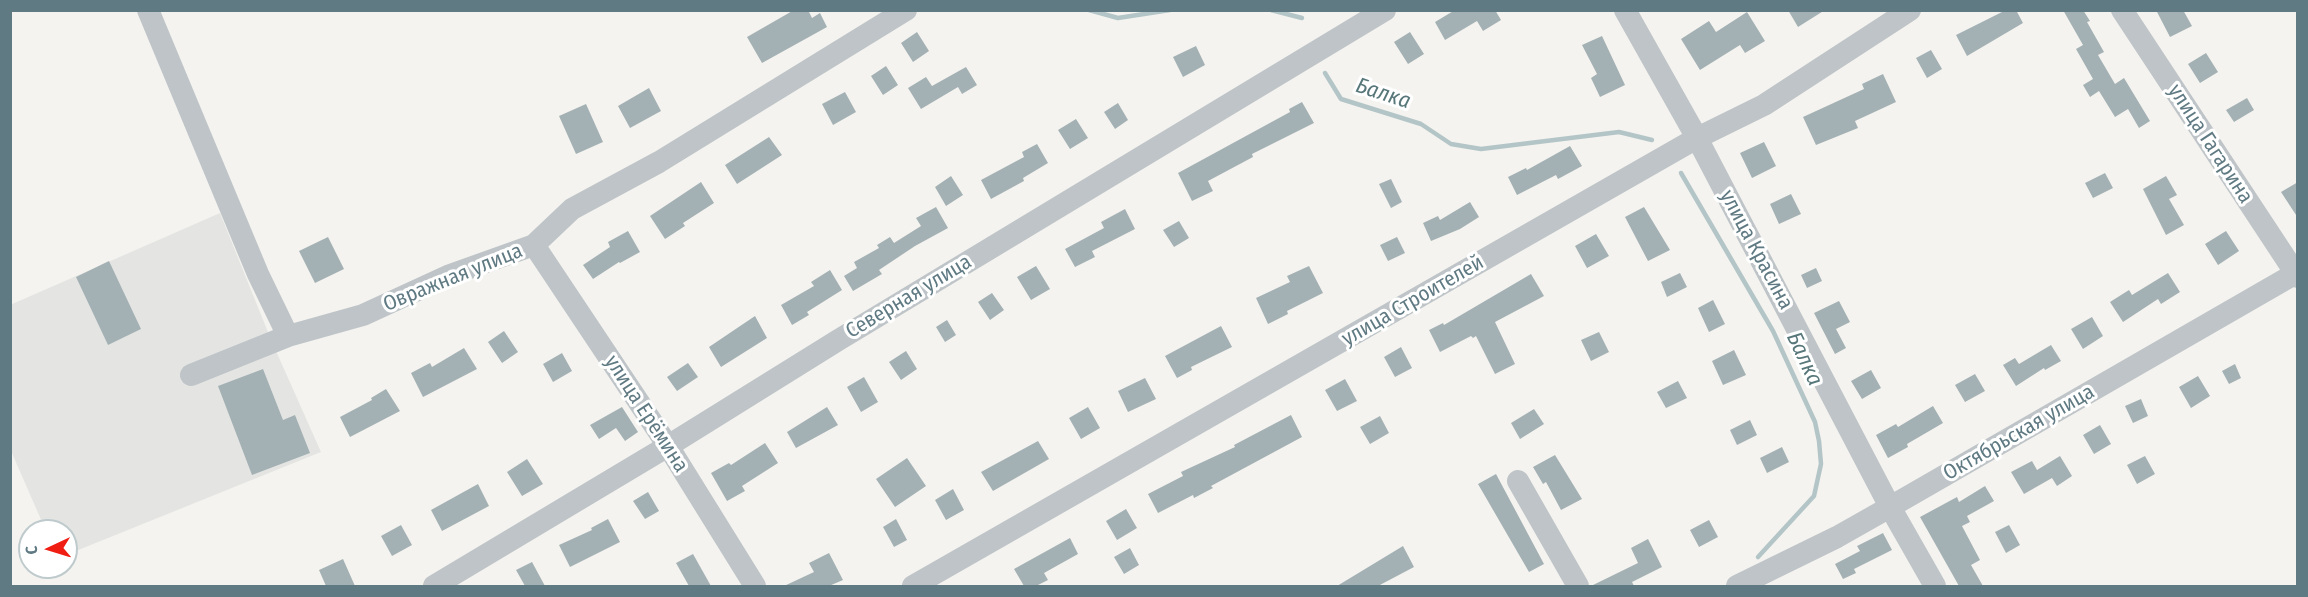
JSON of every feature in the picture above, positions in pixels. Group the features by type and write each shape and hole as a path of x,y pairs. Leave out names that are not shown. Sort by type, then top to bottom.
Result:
{"street":[{"path":"148,10 258,274 288,336"},
{"name":"Овражная улица","path":"191,375 288,336 363,315 450,275 534,245 572,209 659,162 906,10"},
{"name":"Северная улица","path":"434,586 669,446 840,339 1385,10"},
{"name":"улица Красина","path":"1625,10 1697,138 1890,507 1935,586"},
{"name":"улица Строителей","path":"913,586 1697,138 1764,105 1910,10"},
{"name":"улица Гагарина","path":"2122,10 2297,274"},
{"name":"улица Ерёмина","path":"534,245 669,446 755,586"},
{"name":"Октябрьская улица","path":"1737,586 1837,537 2297,274"},
{"path":"1518,481 1578,586"}],"shaded area":[{"path":"220,213 272,342 321,452 78,550 78,519 41,519 11,451 10,305"}],"building":[{"path":"794,10 808,10 812,18 820,13 827,27 762,63 747,37"},
{"path":"1455,10 1495,10 1501,20 1483,31 1477,21 1445,40 1435,22"},
{"path":"1788,10 1825,10 1798,27"},
{"path":"2006,10 2016,10 2023,23 1967,56 1956,35"},
{"path":"2063,10 2083,10 2104,52 2098,55 2115,84 2124,78 2150,121 2139,128 2128,109 2115,117 2099,91 2090,97 2083,85 2093,79 2076,49 2083,45"},
{"path":"2156,10 2183,10 2192,26 2170,37"},
{"path":"1747,12 1765,41 1745,53 1740,45 1700,70 1681,39 1709,21 1716,32"},
{"path":"917,32 929,51 913,62 901,43"},
{"path":"1410,32 1424,54 1408,64 1394,42"},
{"path":"1602,36 1625,85 1600,97 1591,78 1597,74 1582,45"},
{"path":"1196,46 1205,65 1183,77 1173,57"},
{"path":"1931,50 1942,69 1927,78 1916,58"},
{"path":"2206,53 2218,72 2200,83 2188,64"},
{"path":"886,66 898,85 883,95 871,76"},
{"path":"966,67 977,85 962,94 958,87 921,109 908,88 926,77 932,86"},
{"path":"1883,74 1896,102 1855,121 1858,128 1816,145 1803,117 1864,89 1862,84"},
{"path":"649,88 661,111 630,128 618,106"},
{"path":"845,92 856,112 833,125 822,104"},
{"path":"2247,98 2254,110 2234,122 2226,110"},
{"path":"1302,102 1314,123 1252,154 1253,157 1208,181 1213,191 1192,201 1178,173 1290,112 1289,109"},
{"path":"1118,103 1128,120 1115,129 1104,112"},
{"path":"586,104 603,142 576,154 559,116"},
{"path":"1076,119 1088,138 1070,149 1058,130"},
{"path":"769,137 782,155 737,184 725,165"},
{"path":"1764,142 1776,166 1752,178 1740,153"},
{"path":"1037,144 1048,163 1023,178 1024,181 991,199 981,180 1024,157 1022,152"},
{"path":"1570,146 1582,166 1558,179 1556,175 1517,195 1508,177 1526,168 1527,170"},
{"path":"2105,173 2113,188 2093,198 2085,183"},
{"path":"951,176 963,195 946,206 935,187"},
{"path":"2166,176 2177,195 2169,199 2184,225 2166,235 2143,189"},
{"path":"1391,179 1402,202 1391,208 1379,184"},
{"path":"701,182 714,203 683,223 685,226 665,239 650,216"},
{"path":"2298,182 2298,218 2281,192"},
{"path":"1791,194 1801,214 1779,224 1770,204"},
{"path":"1470,202 1479,217 1460,229 1431,241 1423,223 1438,216 1440,220"},
{"path":"936,207 948,228 915,246 879,270 882,274 853,291 844,276 857,268 854,262 879,248 877,245 890,237 894,243 921,226 916,218"},
{"path":"1644,207 1670,250 1648,261 1625,217"},
{"path":"1125,209 1135,229 1092,251 1095,257 1075,267 1065,249 1104,228 1101,222"},
{"path":"1179,221 1189,238 1174,247 1163,230"},
{"path":"628,231 640,252 593,279 583,265 610,247 608,242"},
{"path":"2226,231 2239,251 2218,265 2205,244"},
{"path":"1596,234 1609,256 1587,268 1575,246"},
{"path":"328,237 344,269 315,283 299,251"},
{"path":"1397,237 1405,253 1388,261 1380,245"},
{"path":"109,261 141,329 108,345 76,277"},
{"path":"1036,266 1050,289 1031,300 1017,277"},
{"path":"1309,266 1323,293 1287,311 1288,314 1268,324 1256,298 1290,282 1287,276"},
{"path":"1816,268 1822,281 1807,288 1801,275"},
{"path":"830,270 842,290 807,312 809,315 792,325 781,305 814,286 811,282"},
{"path":"1680,273 1687,287 1667,297 1661,282"},
{"path":"2168,273 2180,292 2161,304 2158,299 2123,322 2110,302 2129,290 2132,295"},
{"path":"1531,274 1544,296 1495,322 1515,364 1495,374 1476,336 1473,338 1471,336 1440,352 1429,330 1443,323 1444,325"},
{"path":"992,293 1004,310 990,320 978,302"},
{"path":"1713,300 1725,324 1709,332 1698,308"},
{"path":"1839,301 1850,322 1836,329 1846,348 1835,354 1814,313"},
{"path":"755,316 767,338 721,367 709,347"},
{"path":"2092,317 2103,336 2083,349 2071,329"},
{"path":"947,320 956,335 945,342 936,327"},
{"path":"1221,326 1232,347 1191,367 1192,370 1177,378 1165,356"},
{"path":"504,331 518,352 502,363 488,342"},
{"path":"1599,332 1609,352 1591,361 1581,340"},
{"path":"2051,345 2061,361 2045,370 2044,368 2016,386 2003,365 2015,358 2019,364"},
{"path":"1401,347 1412,368 1395,377 1384,357"},
{"path":"464,348 477,369 423,397 411,373 430,363 432,367"},
{"path":"1734,350 1746,375 1723,385 1712,361"},
{"path":"906,351 917,369 901,380 889,362"},
{"path":"562,353 572,371 553,382 543,364"},
{"path":"688,363 698,377 677,391 667,377"},
{"path":"2235,364 2241,378 2229,384 2222,371"},
{"path":"263,369 283,420 295,415 310,453 252,475 218,386"},
{"path":"1871,370 1881,388 1862,399 1851,381"},
{"path":"1975,374 1985,391 1965,402 1955,385"},
{"path":"2198,376 2210,396 2191,408 2179,387"},
{"path":"864,377 878,402 861,412 847,387"},
{"path":"1145,378 1156,399 1128,412 1118,391"},
{"path":"1345,379 1357,401 1337,411 1325,390"},
{"path":"1678,381 1687,398 1666,408 1657,392"},
{"path":"386,389 400,411 350,437 340,417 372,400 371,398"},
{"path":"2141,399 2148,416 2133,423 2125,406"},
{"path":"1933,406 1943,423 1888,458 1876,435 1896,424 1898,427"},
{"path":"622,407 638,432 625,441 616,428 599,439 590,425"},
{"path":"827,407 838,425 796,448 787,432"},
{"path":"1088,407 1100,428 1081,439 1069,418"},
{"path":"1534,409 1544,424 1520,439 1511,423"},
{"path":"1291,415 1302,437 1211,486 1213,488 1194,498 1193,495 1158,513 1148,494 1183,476 1181,472 1235,447 1234,445"},
{"path":"1380,416 1389,433 1370,444 1360,427"},
{"path":"1750,420 1757,435 1737,445 1730,430"},
{"path":"2100,425 2111,444 2094,454 2083,435"},
{"path":"1038,441 1049,459 993,491 981,472"},
{"path":"765,443 778,463 742,486 745,491 727,501 711,473 729,463 731,465"},
{"path":"1782,447 1789,462 1767,473 1760,458"},
{"path":"1555,455 1582,499 1561,510 1546,482 1543,484 1533,467"},
{"path":"2060,456 2072,476 2057,486 2052,478 2024,494 2011,472 2032,461 2037,470"},
{"path":"2145,456 2155,474 2137,484 2127,465"},
{"path":"907,458 926,486 895,507 876,479"},
{"path":"527,459 543,484 522,496 507,472"},
{"path":"1496,474 1544,564 1529,572 1478,484"},
{"path":"478,484 489,506 442,531 431,510"},
{"path":"1985,486 1994,501 1967,516 1970,522 1962,526 1980,560 1971,565 1983,586 1959,586 1920,517 1957,497 1959,502"},
{"path":"953,489 964,510 946,520 935,500"},
{"path":"648,492 659,511 645,519 633,501"},
{"path":"1126,509 1137,528 1117,540 1106,521"},
{"path":"608,519 620,542 570,567 559,545 592,530 591,528"},
{"path":"896,519 907,540 894,547 883,527"},
{"path":"1709,520 1718,537 1699,547 1690,530"},
{"path":"401,525 412,545 392,556 381,536"},
{"path":"2009,525 2020,545 2006,553 1995,532"},
{"path":"1883,533 1892,550 1854,569 1856,573 1843,579 1835,564 1860,551 1857,546"},
{"path":"1070,538 1078,554 1044,573 1048,580 1036,586 1024,586 1014,569"},
{"path":"1648,539 1662,567 1632,582 1634,586 1591,586 1638,563 1631,548"},
{"path":"1403,546 1414,567 1378,586 1337,586"},
{"path":"1130,548 1139,565 1124,574 1114,557"},
{"path":"829,553 843,580 829,586 784,586 814,572 809,563"},
{"path":"693,554 711,586 689,586 676,563"},
{"path":"343,559 355,586 326,586 319,570"},
{"path":"532,562 545,586 525,586 516,570"}],"waterway":[{"name":"Балка","path":"1089,10 1118,18 1170,10"},
{"name":"Балка","path":"1271,10 1302,18"},
{"name":"Балка","path":"1325,73 1341,99 1421,124 1451,144 1481,149 1619,132 1652,140"},
{"name":"Балка","path":"1681,173 1773,331 1815,422 1819,441 1821,464 1814,496 1758,557"}]}
